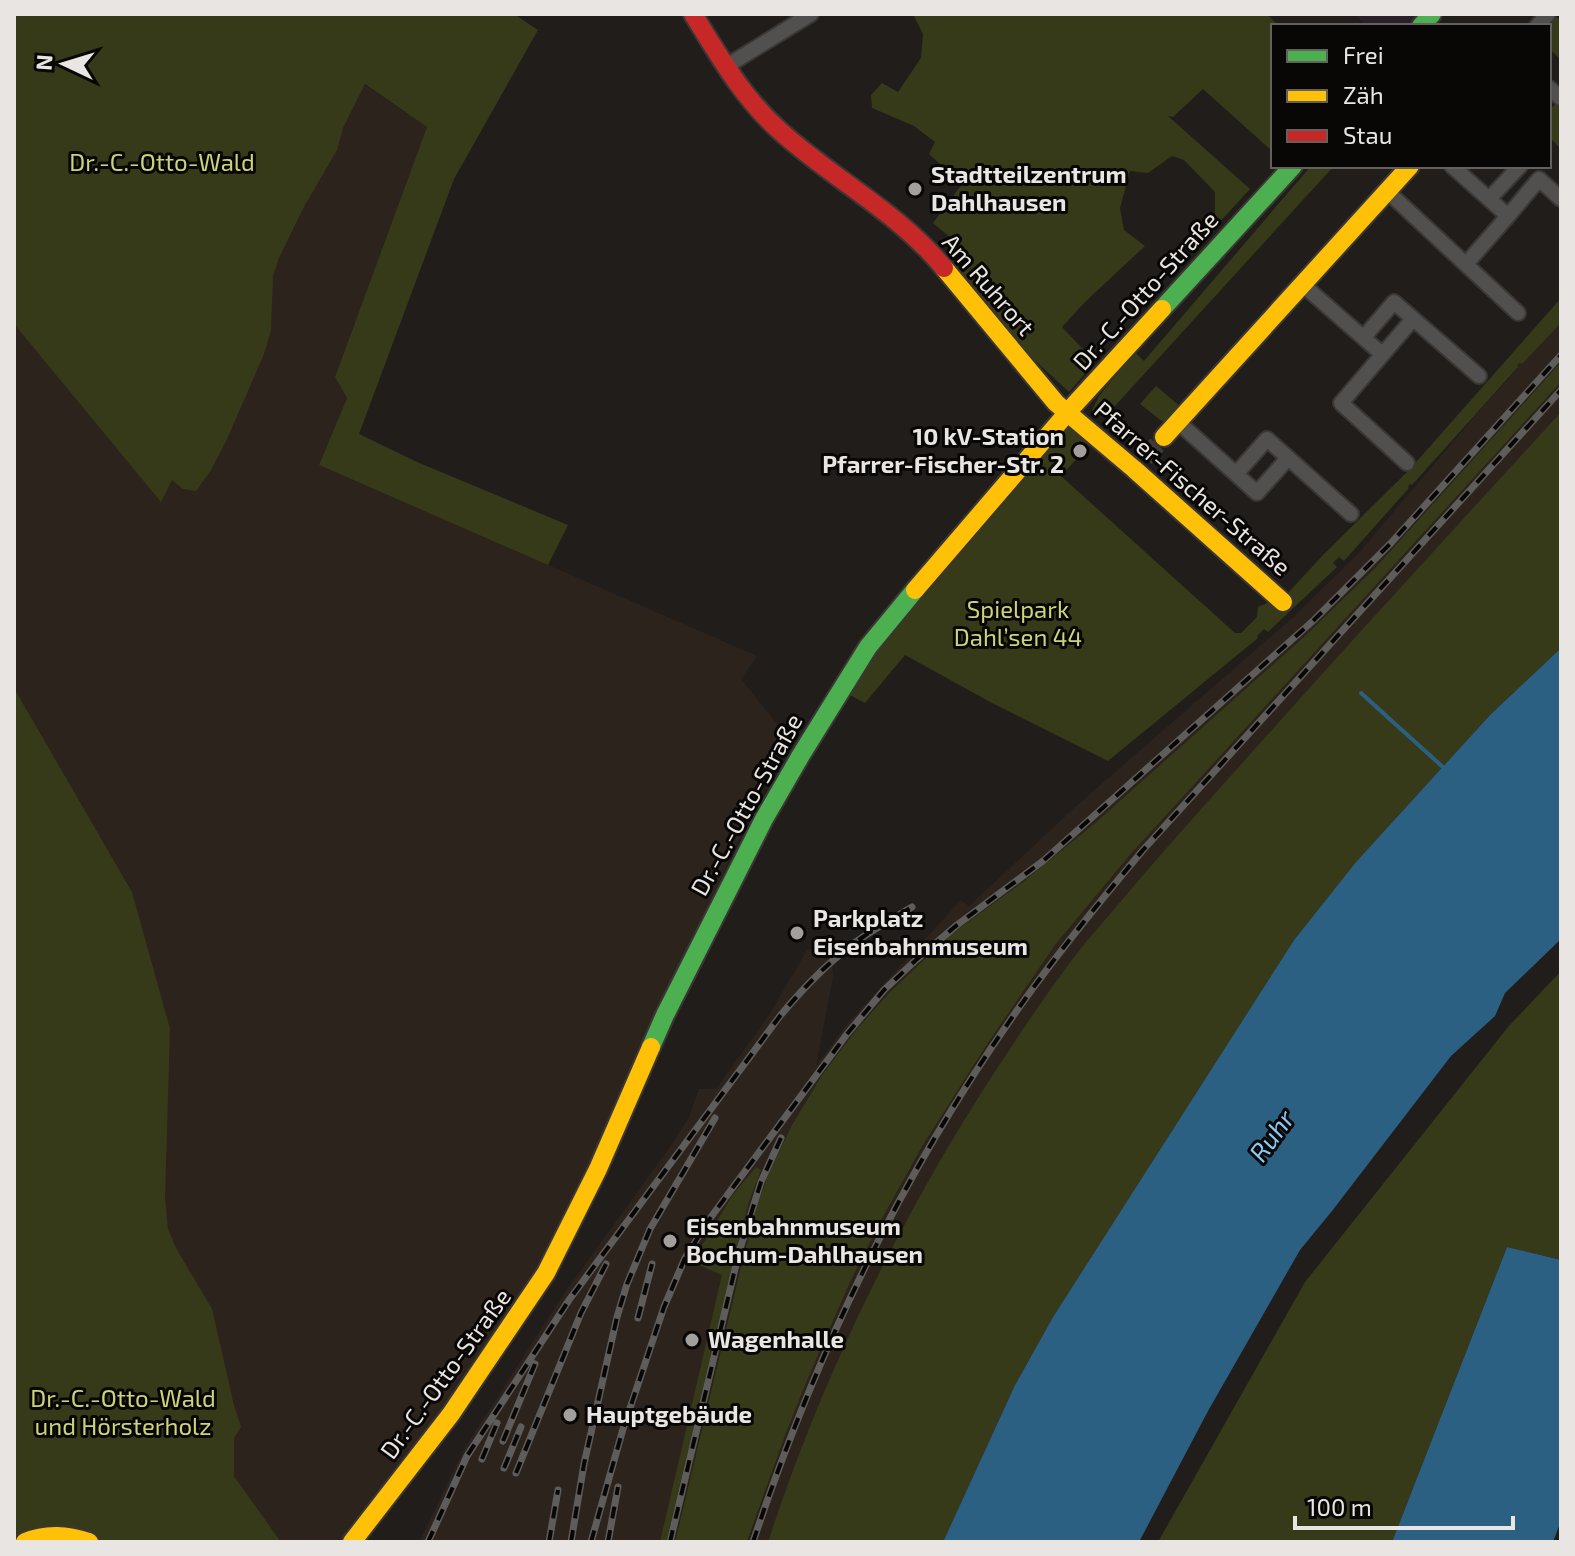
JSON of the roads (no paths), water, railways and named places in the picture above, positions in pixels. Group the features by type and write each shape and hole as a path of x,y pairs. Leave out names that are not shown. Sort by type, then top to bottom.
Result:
{"street":[{"name":"Am Ruhrort","path":"693,14 725,67 767,120 799,148 896,220 933,254 1056,403 1068,413"},
{"path":"725,67 811,14"},
{"name":"Dr.-C.-Otto-Straße","path":"352,1542 451,1414 546,1273 598,1169 665,1015 719,906 764,819 870,644 1068,413 1291,168"},
{"path":"1164,437 1408,168"},
{"path":"1454,168 1508,216"},
{"path":"1489,199 1520,168"},
{"path":"1525,168 1561,199"},
{"path":"1466,264 1539,179"},
{"path":"1387,191 1518,313"},
{"path":"1303,285 1382,354"},
{"path":"1364,337 1394,302 1479,376"},
{"path":"1407,463 1341,403 1413,319"},
{"name":"Pfarrer-Fischer-Straße","path":"1068,413 1140,463 1283,602"},
{"path":"1178,422 1257,493 1288,458"},
{"path":"1236,474 1267,439 1351,514"},
{"path":"25,1542 53,1535 89,1542"}],"water":[{"name":"Ruhr","path":"1561,648 1561,939 1505,993 1495,1016 1451,1056 1300,1250 1208,1411 1139,1542 943,1542 1015,1385 1053,1317 1294,940 1356,862 1490,715"},
{"path":"1507,1247 1561,1260 1561,1521 1553,1542 1392,1542"}],"waterway":[{"path":"1361,693 1445,769"}],"tunnel":[{"path":"1145,458 1164,437"}],"railway":[{"path":"591,1542 623,1429 664,1307 685,1258 711,1217 847,1034 884,990 916,960 1043,861 1314,620 1391,543 1561,355"},
{"path":"753,1542 806,1400 868,1262 940,1129 1023,1002 1143,850 1561,390"},
{"path":"428,1542 467,1456 569,1300 780,1016 840,954 912,907"},
{"path":"571,1542 584,1464 627,1284 650,1229 715,1118"},
{"path":"670,1542 739,1252 761,1182 781,1138"},
{"path":"516,1473 581,1313 606,1264"},
{"path":"638,1318 652,1264"},
{"path":"503,1441 535,1364"},
{"path":"482,1459 497,1423"},
{"path":"504,1468 521,1427"},
{"path":"608,1542 618,1487"},
{"path":"549,1542 558,1490"}],"place":[{"name":"Stadtteilzentrum Dahlhausen","path":"915,189"},
{"name":"10 kV-Station Pfarrer-Fischer-Str. 2","path":"1080,451"},
{"name":"Parkplatz Eisenbahnmuseum","path":"797,933"},
{"name":"Eisenbahnmuseum Bochum-Dahlhausen","path":"670,1241"},
{"name":"Wagenhalle","path":"692,1340"},
{"name":"Hauptgebäude","path":"570,1415"}],"park label":[{"name":"Dr.-C.-Otto-Wald","path":"162,163"},
{"name":"Spielpark Dahl’sen 44","path":"1018,624"},
{"name":"Dr.-C.-Otto-Wald und Hörsterholz","path":"123,1413"}]}
